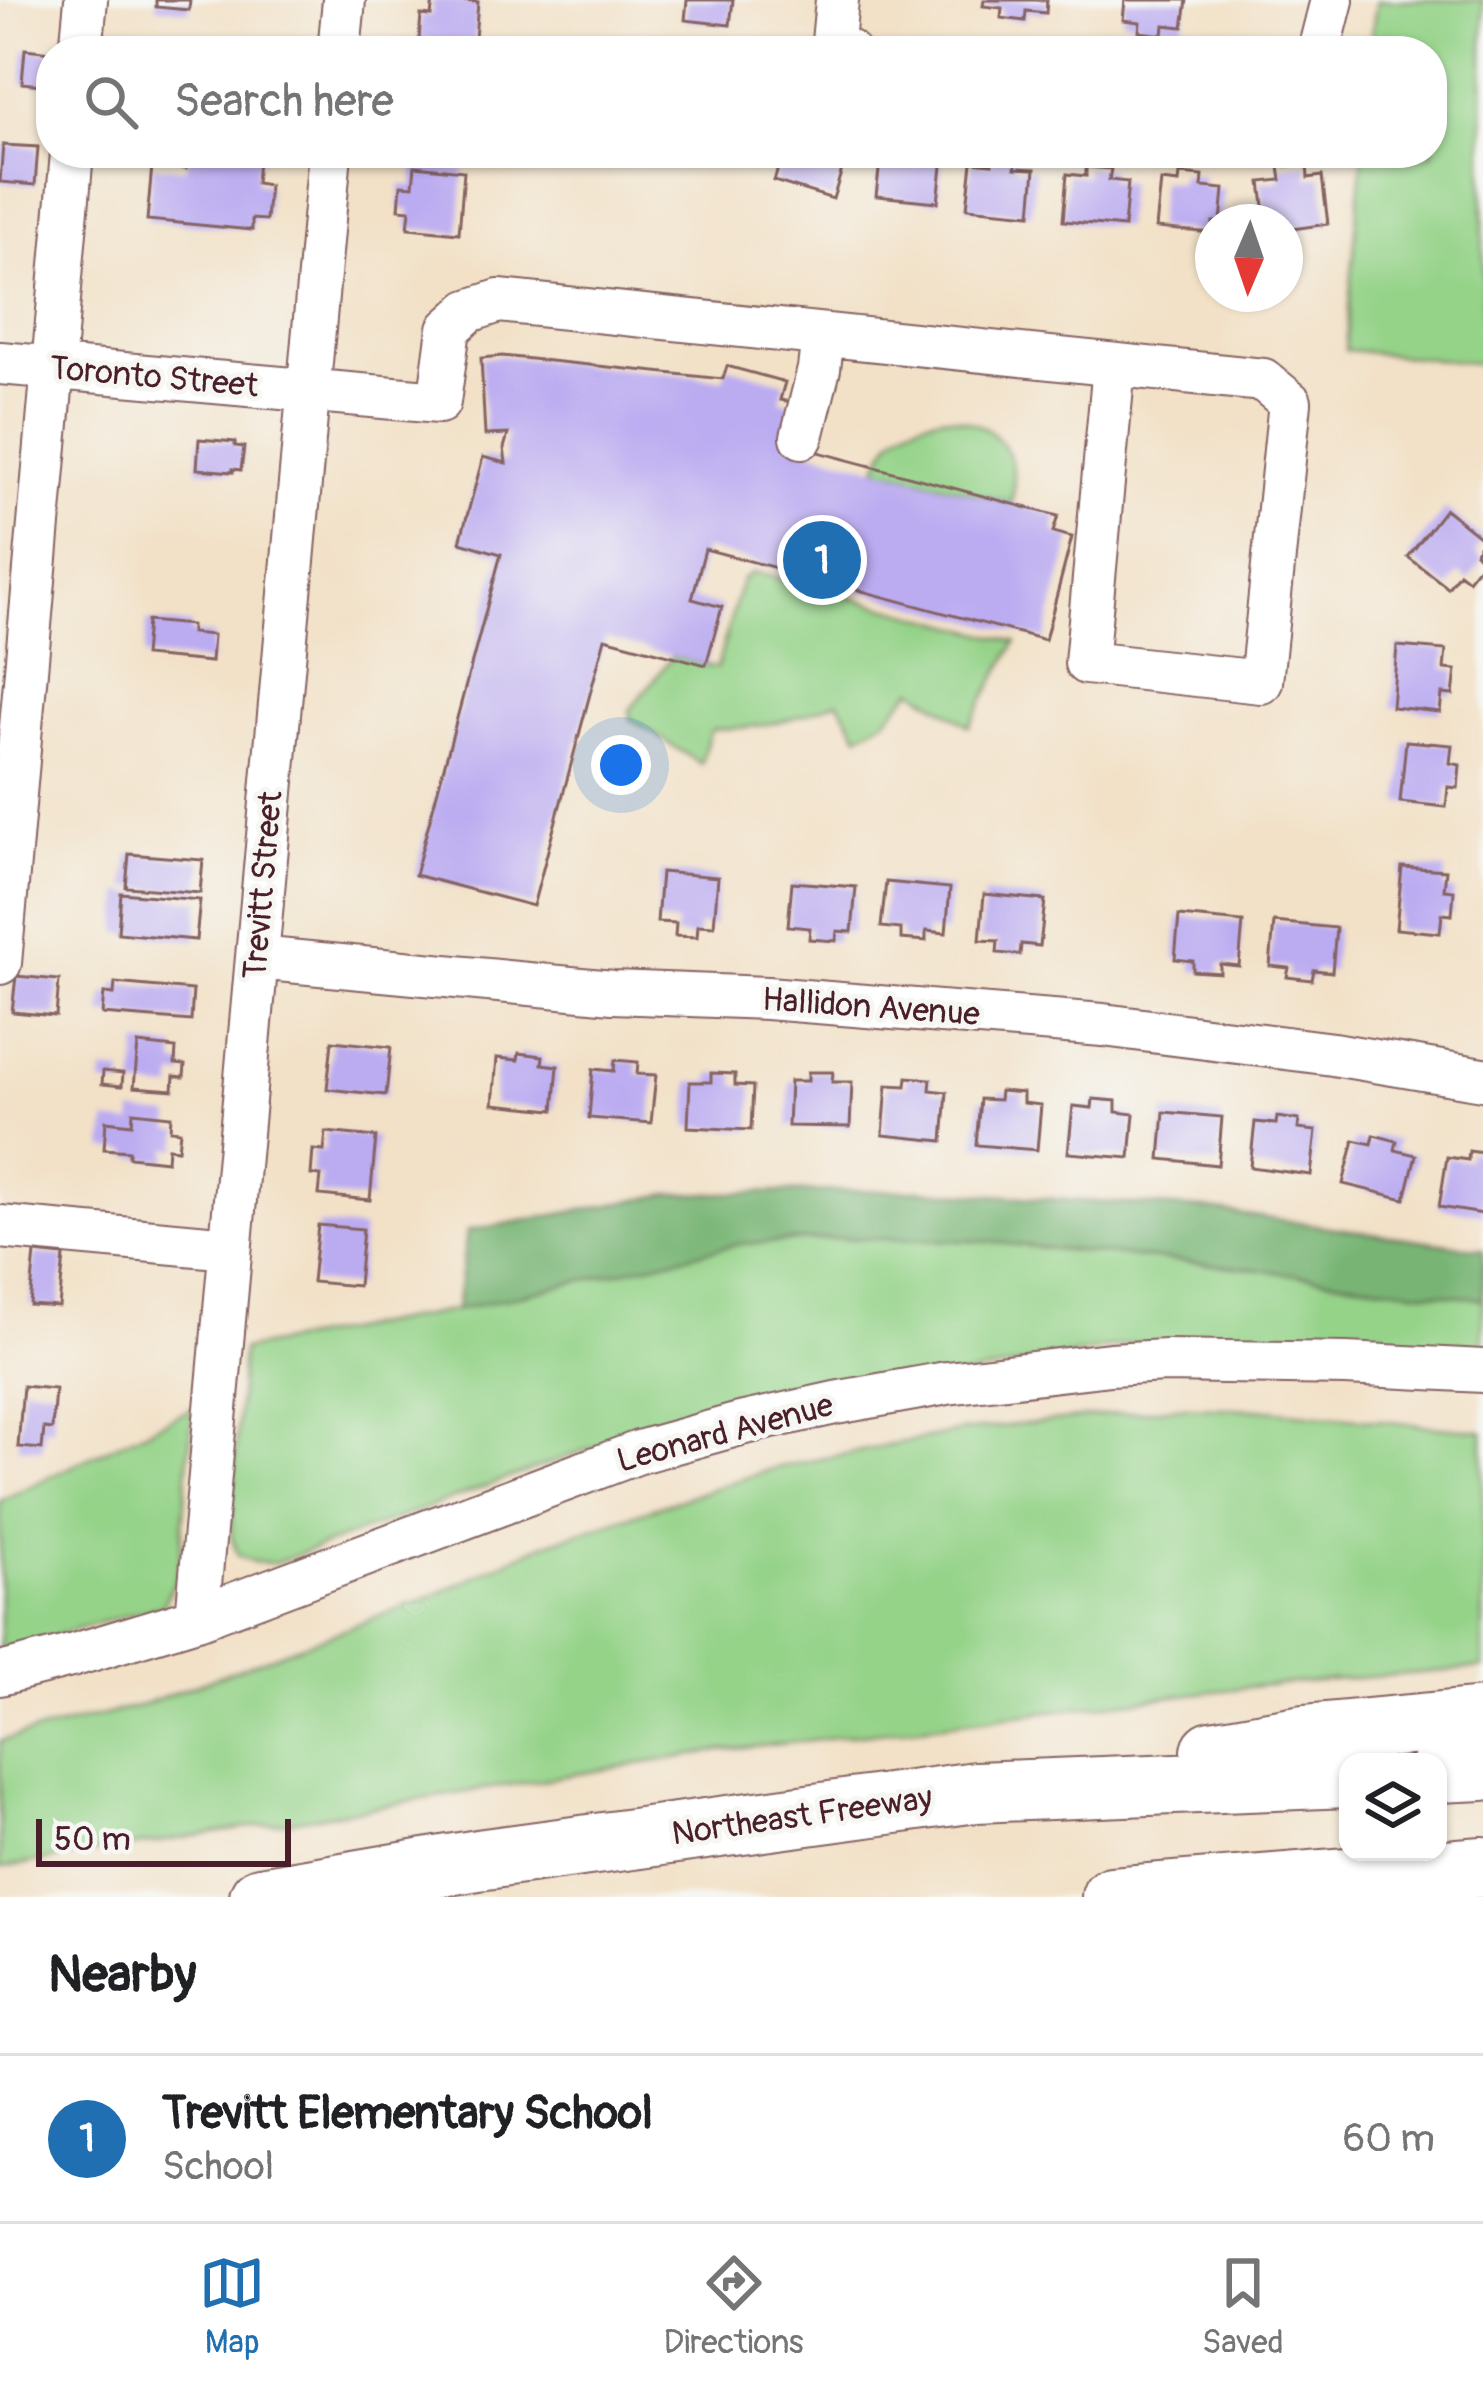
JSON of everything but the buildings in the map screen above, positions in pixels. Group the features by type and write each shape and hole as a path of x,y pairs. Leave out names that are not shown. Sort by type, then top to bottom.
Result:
{"highway":[{"path":"976,1792 1304,1736 1483,1718"},
{"path":"1447,1772 1483,1770"},
{"name":"Northeast Freeway","path":"260,1897 501,1857 976,1792 1339,1777"},
{"path":"1112,1897 1483,1867"}],"street":[{"path":"82,36 86,0"},
{"path":"341,36 344,0"},
{"path":"838,0 840,36"},
{"path":"1322,36 1331,0"},
{"path":"0,963 71,168"},
{"name":"Trevitt Street","path":"196,1618 329,168"},
{"name":"Toronto Street","path":"0,363 439,402 449,329 469,311 499,301 823,335"},
{"path":"802,437 823,335 1263,380 1290,402 1261,682 1086,663 1114,366"},
{"name":"Hallidon Avenue","path":"256,958 613,992 766,998 1103,1025 1333,1054 1483,1079"},
{"path":"0,1227 230,1248"},
{"name":"Leonard Avenue","path":"0,1673 196,1618 639,1452 835,1403 947,1383 1166,1361 1483,1371"}],"green space":[{"path":"1377,0 1483,0 1483,364 1345,350 1362,168 1447,168 1447,36 1371,36"},
{"path":"942,416 976,424 1000,441 1012,467 1012,503 877,468 901,431"},
{"path":"754,572 1016,642 969,726 913,689 886,719 859,735 838,701 777,722 713,729 701,764 631,719 630,710 673,656 717,668 742,579"},
{"path":"917,1190 1203,1209 1483,1249 1483,1299 1246,1268 978,1241 847,1238 737,1244 456,1310 467,1231 670,1194"},
{"path":"847,1238 978,1241 1246,1268 1483,1299 1483,1349 1266,1338 1129,1344 589,1449 275,1563 253,1562 238,1555 231,1535 242,1350 456,1310 737,1244"},
{"path":"1177,1407 1256,1409 1483,1431 1483,1668 1257,1686 712,1752 0,1868 0,1741 136,1707 433,1596 541,1545 775,1468 963,1431"},
{"path":"193,1408 179,1571 163,1605 0,1651 0,1501"}],"place":[{"name":"Trevitt Elementary School","path":"822,560"}]}
